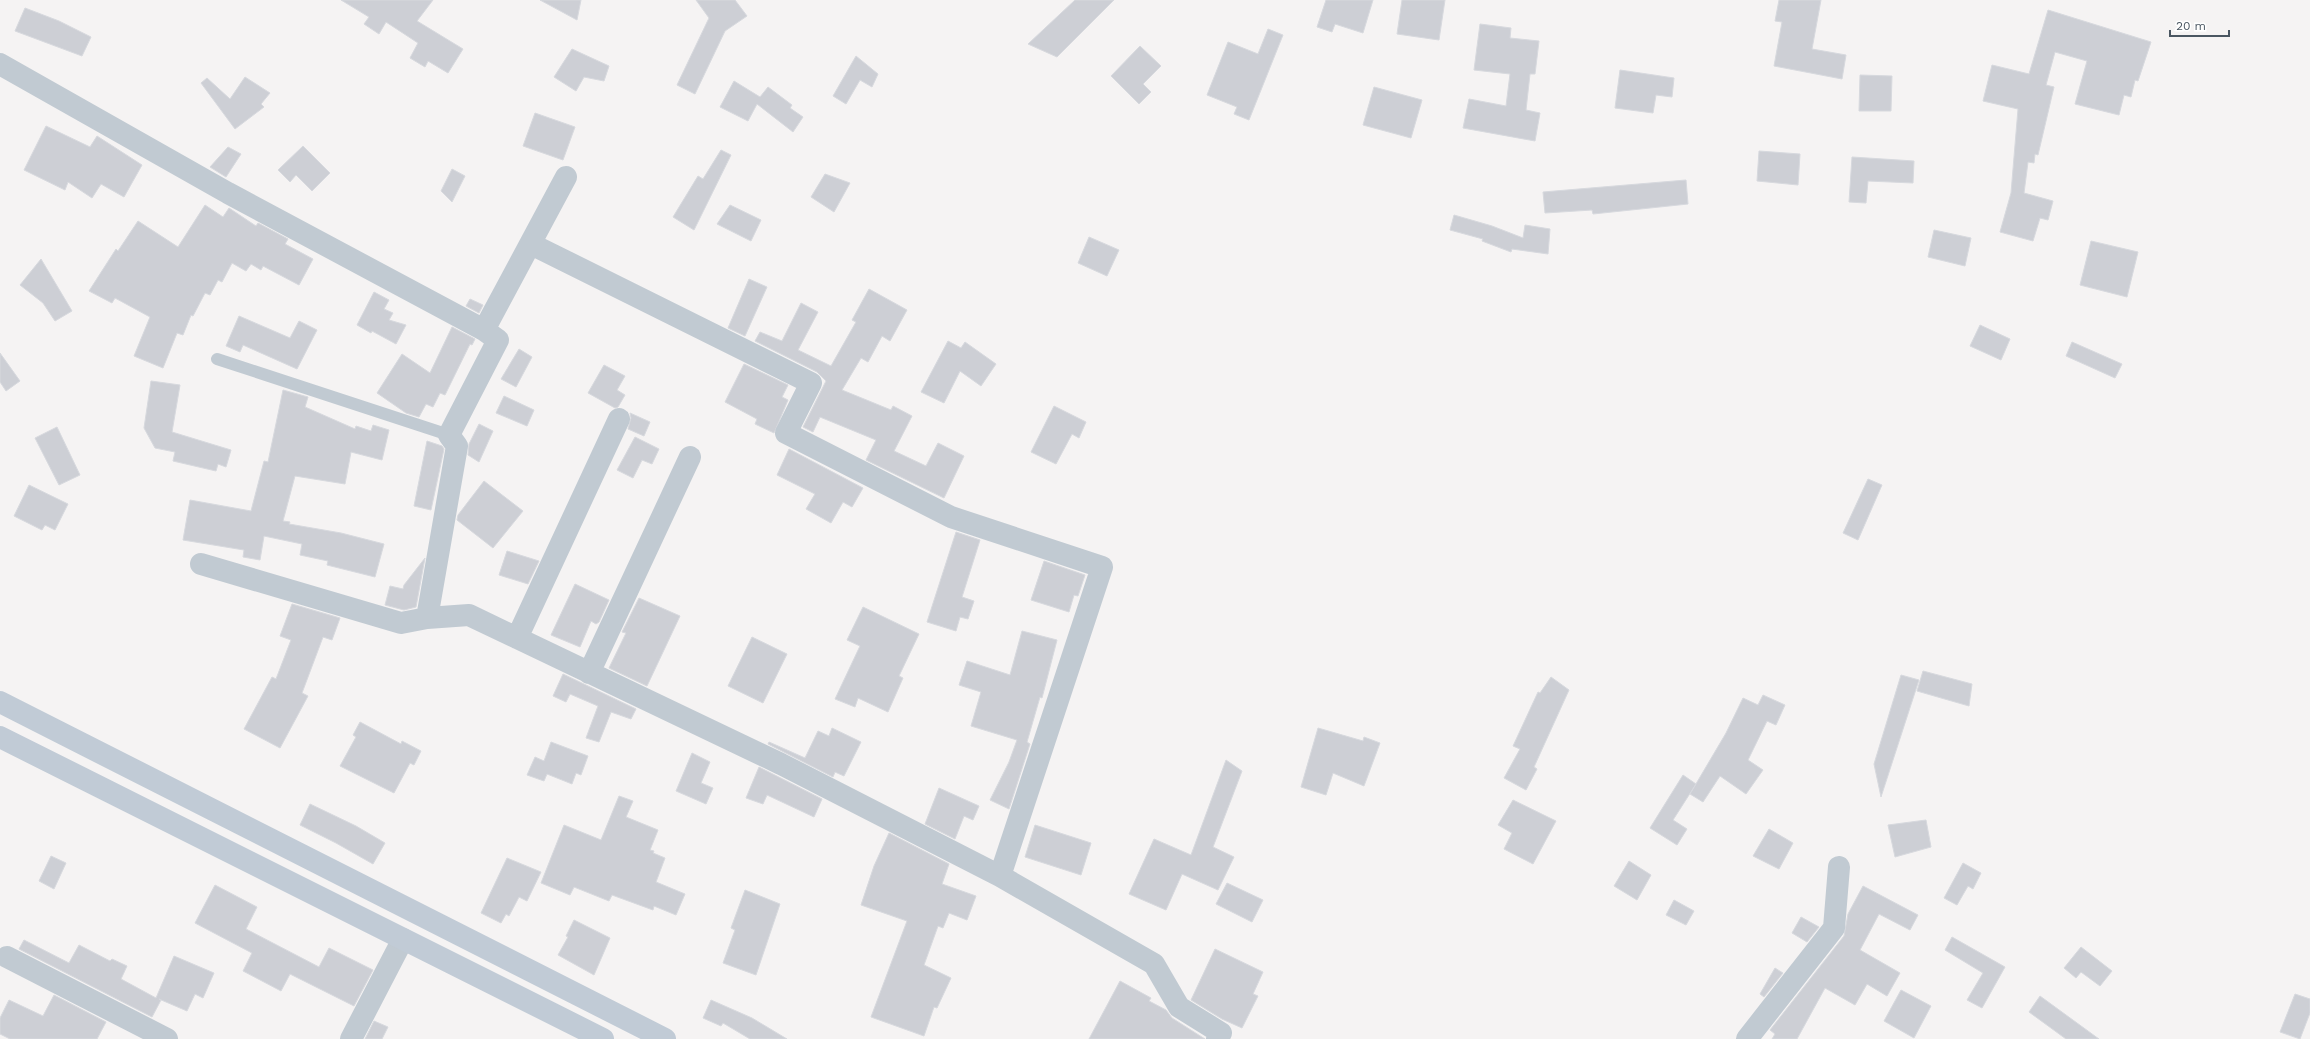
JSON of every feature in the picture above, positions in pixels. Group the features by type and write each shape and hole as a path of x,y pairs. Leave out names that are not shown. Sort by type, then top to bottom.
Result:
{"main road":[{"path":"0,702 665,1039"},
{"path":"0,737 603,1039"}],"street":[{"path":"0,64 228,194 484,330 498,340 449,435 457,446 427,618"},
{"path":"484,330 566,177"},
{"path":"531,244 811,383 786,432 950,517 1102,567 1000,876"},
{"path":"517,638 619,419"},
{"path":"589,673 690,456"},
{"path":"201,564 401,623 427,618 469,615 781,764 1000,876 1154,964 1179,1007 1221,1032 1217,1039"},
{"path":"1747,1039 1834,928 1839,867"},
{"path":"351,1039 403,939"},
{"path":"7,957 167,1039"}],"lane":[{"path":"217,360 449,435"}],"building":[{"path":"341,0 433,0 417,21 463,49 448,73 428,61 425,67 410,58 418,43 386,22 379,34 364,24 369,17"},
{"path":"540,0 581,0 577,20"},
{"path":"696,0 735,0 747,16 725,31 695,94 677,85 709,18"},
{"path":"1075,0 1114,0 1057,57 1028,44"},
{"path":"1326,0 1373,0 1363,33 1335,24 1332,32 1317,27"},
{"path":"1402,0 1445,0 1439,40 1397,34"},
{"path":"1779,0 1821,0 1812,49 1846,55 1842,79 1774,66 1782,22 1775,21"},
{"path":"25,8 59,21 91,37 82,56 15,31"},
{"path":"2048,10 2151,42 2138,81 2135,80 2131,97 2124,95 2119,115 2075,104 2087,61 2055,52 2046,85 2054,87 2038,155 2035,154 2034,163 2028,162 2024,193 2053,201 2048,220 2040,218 2033,241 2000,232 2011,193 2018,109 1983,101 1992,65 2029,74"},
{"path":"1480,24 1511,28 1510,38 1539,41 1535,74 1530,74 1526,110 1540,113 1535,141 1463,128 1469,99 1506,106 1510,74 1474,70"},
{"path":"1268,29 1283,35 1249,120 1234,114 1237,107 1207,95 1228,42 1258,54"},
{"path":"1140,46 1161,66 1143,84 1151,92 1139,104 1111,76"},
{"path":"572,49 609,66 604,81 584,77 576,91 554,77"},
{"path":"856,56 878,74 872,87 860,80 846,104 833,96"},
{"path":"1620,70 1674,78 1672,97 1656,95 1653,113 1615,108"},
{"path":"1860,75 1892,76 1891,111 1859,111"},
{"path":"245,77 270,93 261,104 264,107 235,129 201,83 207,78 230,99"},
{"path":"734,81 760,97 768,87 792,105 790,108 803,117 793,132 757,104 748,121 720,107"},
{"path":"1374,87 1422,100 1411,138 1363,125"},
{"path":"535,113 575,127 563,160 523,146"},
{"path":"46,126 90,147 97,136 142,165 124,197 101,184 92,198 68,182 65,190 24,170"},
{"path":"303,146 330,173 312,191 296,175 290,182 278,170"},
{"path":"228,147 241,154 226,177 210,167"},
{"path":"721,150 731,155 694,230 673,217 698,176 703,179"},
{"path":"1759,151 1800,154 1798,185 1757,181"},
{"path":"1852,157 1914,161 1913,183 1868,181 1866,203 1849,202"},
{"path":"452,169 465,176 452,202 441,191"},
{"path":"825,174 850,183 834,212 811,197"},
{"path":"1686,180 1688,204 1593,214 1592,210 1545,213 1543,192"},
{"path":"205,205 223,217 229,208 256,226 258,223 288,239 285,244 313,259 299,285 263,266 261,270 251,264 246,271 232,263 222,282 218,280 210,295 205,293 193,316 191,315 183,335 177,333 163,368 134,356 150,317 115,298 112,303 89,291 116,249 118,251 138,221 178,247"},
{"path":"730,205 761,220 751,241 717,224"},
{"path":"1454,215 1492,226 1523,238 1525,225 1550,229 1548,254 1512,249 1511,252 1482,241 1483,239 1450,230"},
{"path":"1934,230 1971,238 1965,266 1928,257"},
{"path":"1089,237 1119,250 1107,276 1078,263"},
{"path":"2091,241 2138,252 2127,297 2080,285"},
{"path":"41,259 72,311 55,321 43,303 20,285"},
{"path":"749,279 767,287 745,336 728,328"},
{"path":"869,289 907,310 890,341 882,336 868,362 861,358 842,390 891,410 893,406 912,416 894,451 926,466 938,443 964,456 944,498 866,460 876,440 820,417 813,432 803,427 826,381 817,372 755,341 760,332 782,341 801,303 818,312 798,350 831,366 856,322 852,320"},
{"path":"374,292 389,300 384,309 393,313 389,320 406,325 396,344 357,325"},
{"path":"470,299 483,305 479,313 466,306"},
{"path":"239,316 290,338 299,321 317,330 297,369 243,345 240,352 226,346"},
{"path":"1980,325 2010,339 2001,360 1970,346"},
{"path":"452,327 475,339 472,345 470,344 445,395 440,393 433,407 426,404 419,417 406,413 377,393 402,354 430,373"},
{"path":"948,341 961,348 965,342 996,364 981,386 960,371 944,403 921,392"},
{"path":"2072,342 2122,364 2115,378 2066,356"},
{"path":"519,349 532,357 516,387 501,379"},
{"path":"0,353 20,381 6,391 0,382"},
{"path":"744,364 788,385 782,397 788,400 774,433 755,424 757,419 725,402"},
{"path":"604,365 625,376 617,390 625,395 618,407 615,408 588,393"},
{"path":"151,381 180,385 172,432 231,450 226,467 218,464 216,471 173,461 175,452 155,448 144,428"},
{"path":"283,390 308,397 305,407 355,429 356,426 371,431 373,425 389,430 382,460 351,452 345,484 295,476 283,521 290,522 289,524 341,533 384,544 375,577 327,565 328,561 300,555 302,544 264,536 260,560 243,557 244,550 183,540 190,500 251,511 264,461 268,462"},
{"path":"504,396 534,410 527,426 496,413"},
{"path":"1054,406 1086,422 1079,438 1072,434 1056,464 1031,452"},
{"path":"630,413 650,422 644,436 628,429 631,418"},
{"path":"479,424 493,431 479,462 468,455 469,444"},
{"path":"57,427 80,475 59,485 35,438"},
{"path":"635,437 659,449 652,464 642,460 633,478 617,470"},
{"path":"427,441 442,446 444,449 431,510 414,506"},
{"path":"789,449 863,488 852,507 843,502 831,523 806,509 815,494 777,475"},
{"path":"1868,479 1882,485 1858,540 1843,533"},
{"path":"484,481 523,511 493,548 457,520 458,515"},
{"path":"29,485 68,504 55,530 45,525 42,530 14,516"},
{"path":"956,532 980,540 962,597 974,601 968,619 960,617 956,631 927,622"},
{"path":"507,551 539,561 528,584 499,575"},
{"path":"425,558 416,607 404,610 385,605 390,586 403,589 404,585"},
{"path":"1044,561 1085,575 1078,596 1074,595 1069,612 1031,600"},
{"path":"575,584 609,600 599,622 596,624 591,621 580,647 551,635"},
{"path":"639,598 680,616 647,686 609,668 626,633 622,632"},
{"path":"292,604 340,618 332,640 323,637 302,693 308,696 280,748 244,729 272,677 276,679 291,640 280,636"},
{"path":"863,607 919,634 899,676 903,678 888,712 858,698 855,707 835,699 860,646 847,640"},
{"path":"1022,631 1057,640 1042,698 1040,697 1027,742 1030,744 1009,809 990,800 1009,762 1017,740 971,726 981,692 959,685 967,661 1010,675"},
{"path":"752,637 787,654 763,703 728,686"},
{"path":"1923,671 1972,684 1969,706 1917,691"},
{"path":"563,674 636,709 631,719 611,712 599,742 586,738 598,706 570,694 566,702 553,696"},
{"path":"1901,675 1919,680 1881,797 1874,764"},
{"path":"1551,677 1569,690 1534,767 1537,769 1526,790 1504,778 1520,749 1513,746 1538,692 1540,693"},
{"path":"1763,695 1785,705 1776,725 1767,721 1748,760 1763,770 1746,794 1720,776 1703,802 1690,794 1726,733 1743,698 1758,705"},
{"path":"360,722 401,744 402,741 421,751 414,765 410,763 394,793 340,766 356,737 353,735"},
{"path":"832,728 861,742 844,776 835,772 833,777 768,744 769,742 805,758 818,731 829,736"},
{"path":"1318,728 1363,741 1364,737 1380,743 1364,786 1333,773 1326,795 1301,787"},
{"path":"551,742 588,756 581,775 576,773 572,784 547,774 544,781 527,775 535,757 544,761"},
{"path":"692,753 710,762 701,783 713,788 706,804 676,791"},
{"path":"1226,760 1242,771 1213,847 1234,857 1218,890 1182,874 1166,910 1129,894 1154,839 1191,855"},
{"path":"759,767 822,799 814,817 767,795 763,804 746,798"},
{"path":"1683,775 1696,784 1673,820 1687,829 1677,845 1650,828"},
{"path":"939,788 979,806 973,820 964,816 955,839 925,824"},
{"path":"619,796 633,801 626,817 658,830 650,850 654,851 653,853 665,858 656,882 685,894 676,915 654,906 653,910 612,895 609,901 574,887 570,895 541,883 564,825 601,840"},
{"path":"1513,800 1556,821 1533,864 1504,849 1512,833 1498,825"},
{"path":"310,804 356,826 385,843 373,864 300,825"},
{"path":"1926,820 1931,847 1895,857 1888,825"},
{"path":"1035,825 1091,843 1081,875 1025,857"},
{"path":"1769,829 1793,843 1779,869 1753,856"},
{"path":"889,833 949,864 942,884 976,896 967,920 949,913 943,928 938,926 924,965 951,978 937,1008 934,1007 924,1036 871,1017 907,921 861,905 874,866"},
{"path":"51,856 66,863 54,889 39,881"},
{"path":"507,858 541,872 527,901 519,897 509,916 506,914 501,923 481,913"},
{"path":"1629,861 1651,875 1637,900 1614,886"},
{"path":"1963,863 1981,873 1973,889 1968,886 1957,905 1944,898"},
{"path":"1227,883 1263,900 1252,922 1216,904"},
{"path":"215,885 257,907 246,929 319,967 329,948 373,970 354,1006 290,974 281,991 243,971 252,953 195,923"},
{"path":"1863,886 1918,915 1910,930 1879,914 1860,950 1900,973 1887,996 1867,984 1855,1005 1825,988 1797,1039 1772,1039 1775,1034 1770,1030 1844,936 1848,914"},
{"path":"745,890 780,904 756,975 723,963 735,930 731,928"},
{"path":"1674,900 1694,911 1686,925 1666,915"},
{"path":"1801,917 1819,927 1807,942 1792,933"},
{"path":"574,920 610,938 594,975 558,955 568,937 566,936"},
{"path":"1952,937 2005,967 1982,1008 1967,1000 1983,973 1945,950"},
{"path":"24,940 69,963 79,945 110,961 112,959 127,966 121,979 156,998 174,956 214,973 203,998 195,994 187,1011 159,999 161,1000 152,1017 19,949"},
{"path":"2081,947 2112,971 2100,986 2081,972 2076,978 2064,968"},
{"path":"1215,949 1263,972 1253,994 1258,996 1242,1028 1222,1019 1191,1000"},
{"path":"1775,968 1783,973 1764,997 1760,994"},
{"path":"1120,981 1151,998 1149,1001 1166,1010 1172,1018 1205,1039 1089,1039"},
{"path":"1901,990 1931,1006 1914,1038 1884,1021"},
{"path":"2295,994 2310,999 2310,1013 2300,1039 2280,1032"},
{"path":"54,995 106,1022 97,1039 10,1039 0,1034 0,1018 9,1000 43,1016"},
{"path":"2040,996 2099,1039 2066,1039 2029,1012"},
{"path":"711,1000 752,1018 787,1039 750,1039 723,1023 721,1026 703,1018"},
{"path":"374,1021 388,1027 382,1039 365,1039"}]}
